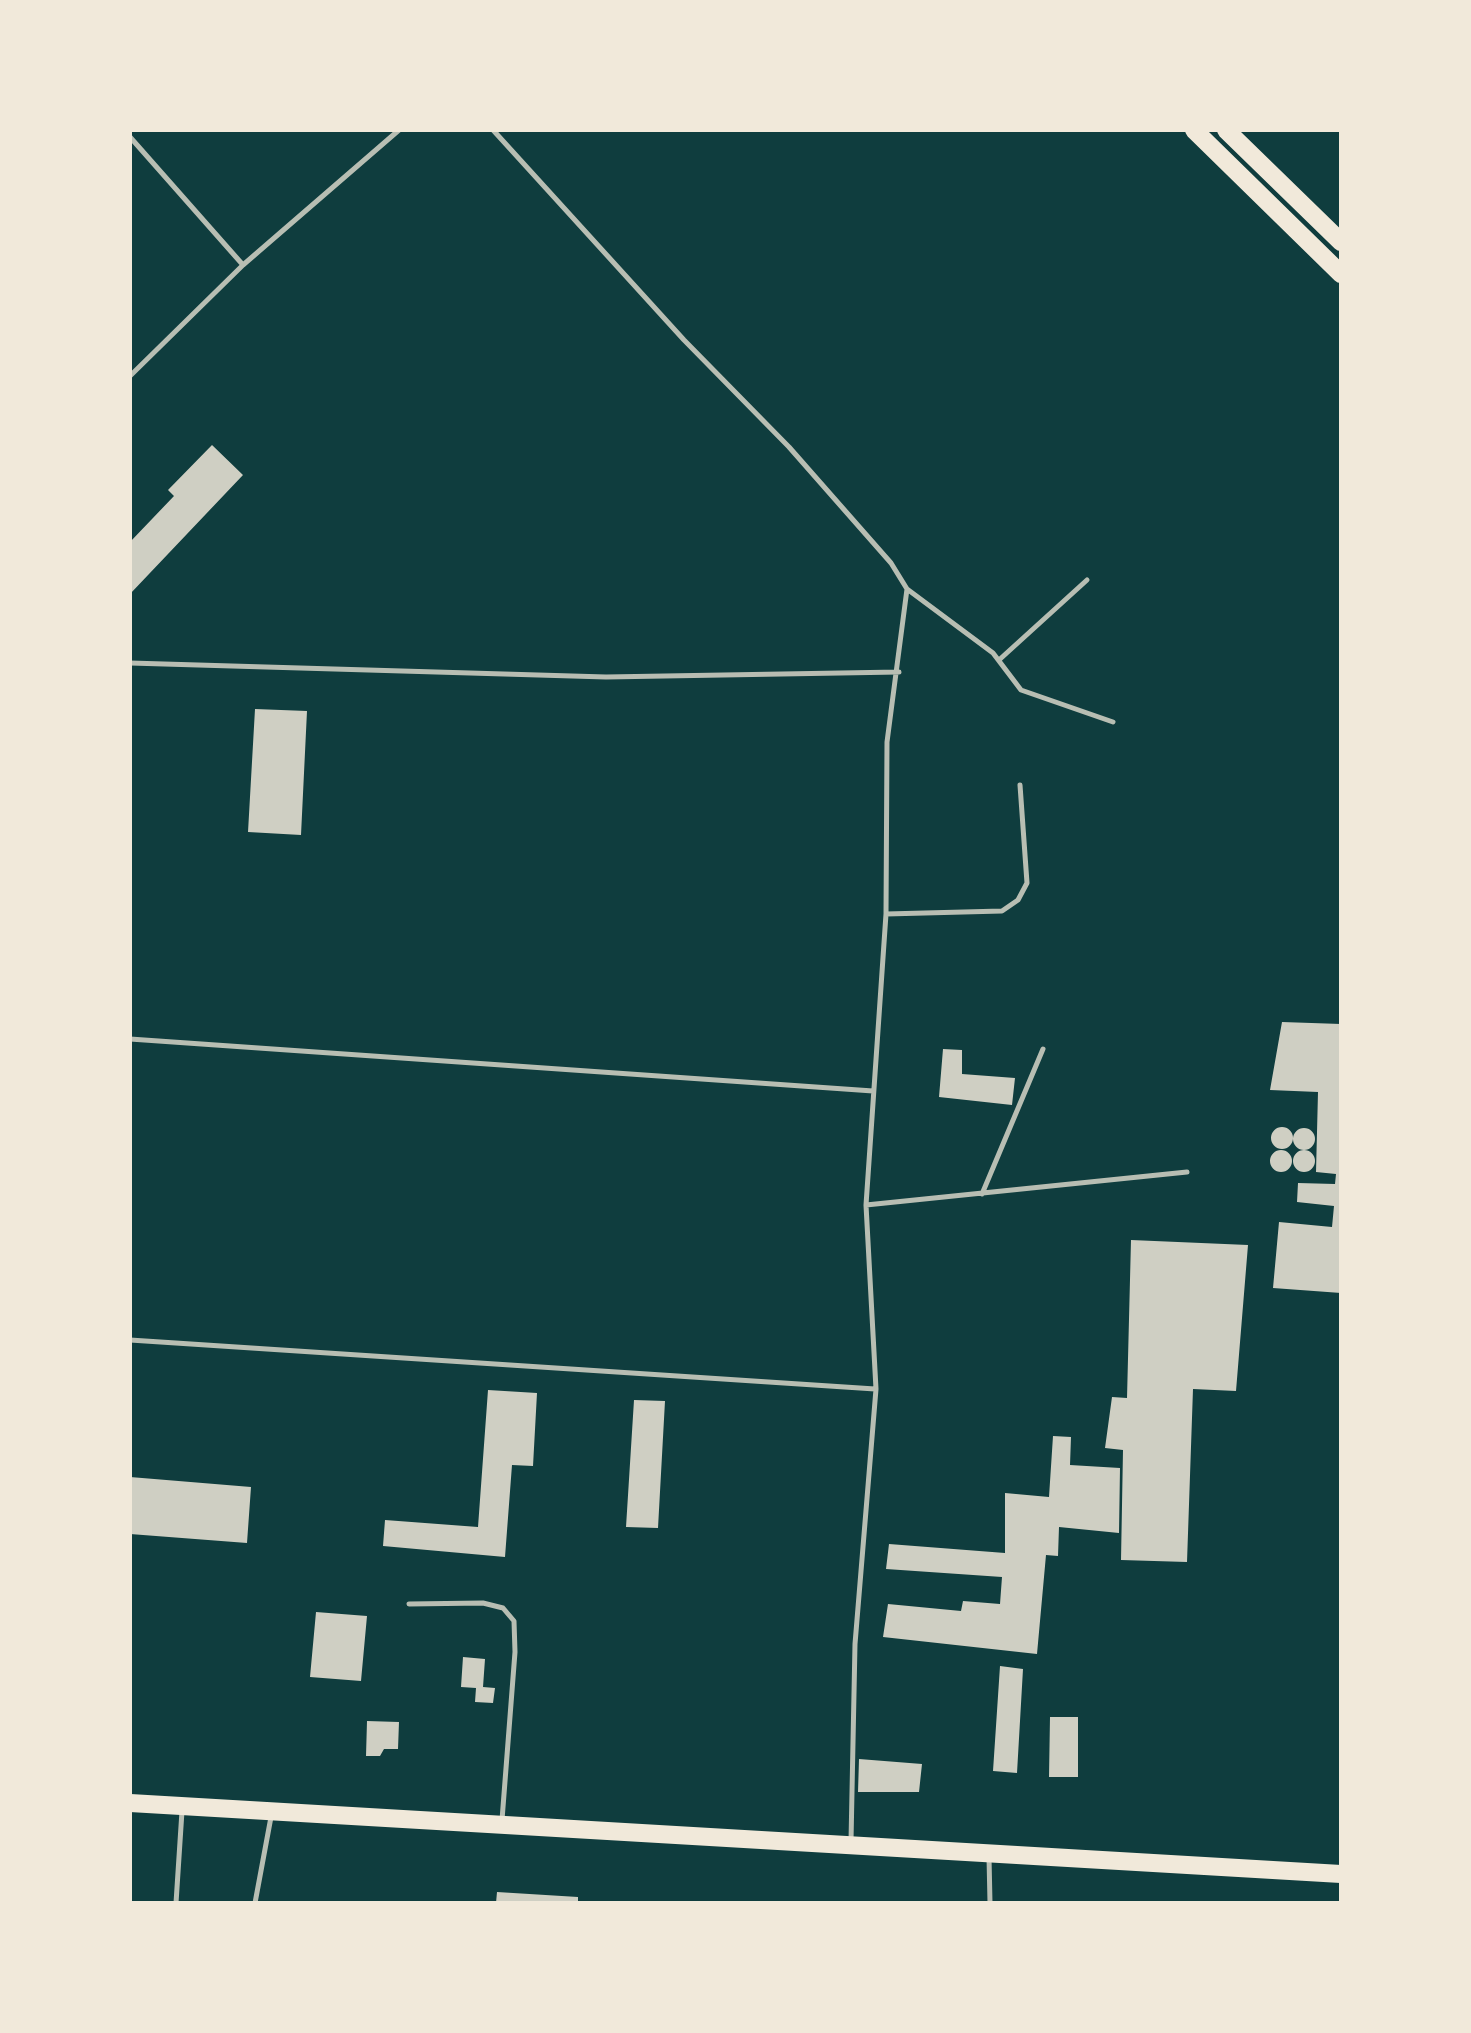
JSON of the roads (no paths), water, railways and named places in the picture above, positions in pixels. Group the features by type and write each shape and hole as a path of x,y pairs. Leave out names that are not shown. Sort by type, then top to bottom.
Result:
{"main road":[{"path":"1194,130 1341,274"},
{"path":"1226,130 1341,242"},
{"path":"130,1803 1341,1874"}],"lane":[{"path":"130,376 243,265 400,130"},
{"path":"493,130 684,340 789,447 890,563 907,589 999,660 1020,690 1114,722"},
{"path":"130,137 243,265"},
{"path":"999,660 1087,580"},
{"path":"851,1844 856,1644 876,1389 866,1204 886,914 888,742 907,589"},
{"path":"130,663 606,677 898,672"},
{"path":"886,914 1002,911 1018,900 1027,883 1020,785"},
{"path":"130,1039 874,1090"},
{"path":"982,1194 1043,1049"},
{"path":"866,1204 1187,1172"},
{"path":"130,1340 876,1389"},
{"path":"408,1604 482,1604 503,1608 514,1621 502,1824"},
{"path":"176,1903 182,1806"},
{"path":"255,1903 272,1810"},
{"path":"989,1854 990,1903"}]}
